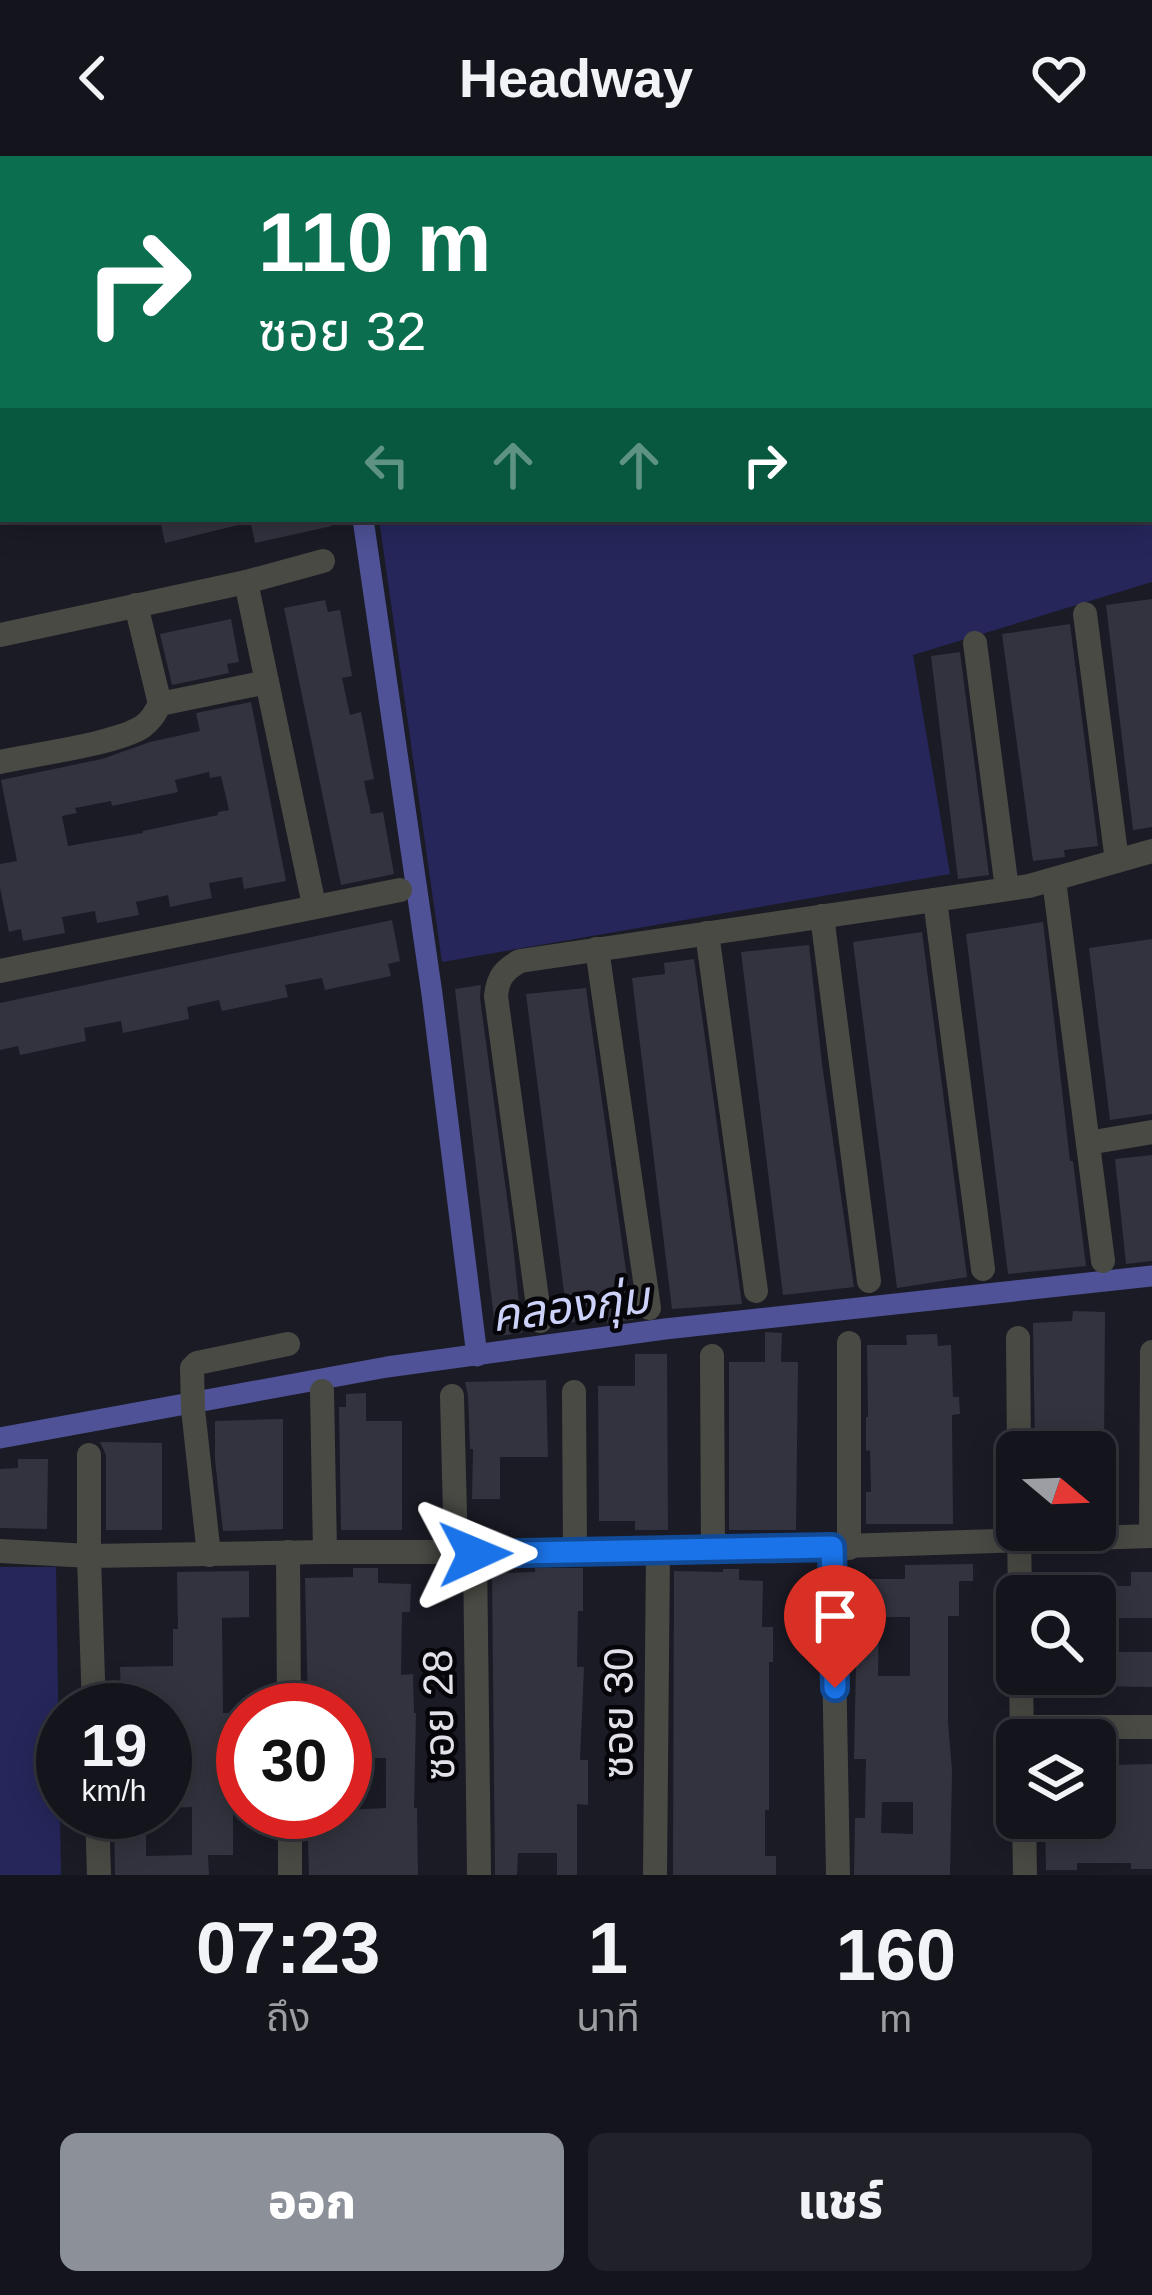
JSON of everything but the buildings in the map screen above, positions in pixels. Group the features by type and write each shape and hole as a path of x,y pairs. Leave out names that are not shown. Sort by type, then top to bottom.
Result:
{"street":[{"path":"0,635 323,561"},
{"path":"246,581 314,905"},
{"path":"0,762 122,736 153,717 160,704 136,605"},
{"path":"1085,614 1117,861"},
{"path":"975,643 1007,889"},
{"path":"160,704 267,682"},
{"path":"540,1322 496,996 505,969 520,961 1007,889 1152,851"},
{"path":"1054,880 1103,1261"},
{"path":"0,970 400,890"},
{"path":"935,900 982,1269"},
{"path":"822,916 869,1281"},
{"path":"707,933 756,1291"},
{"path":"597,950 650,1308"},
{"path":"1088,1143 1152,1132"},
{"path":"1018,1338 1018,1431"},
{"path":"838,1875 840,1548 848,1343"},
{"path":"209,1555 192,1403 194,1364 288,1344"},
{"path":"1116,1536 1151,1536 1152,1352"},
{"path":"712,1356 712,1550"},
{"path":"322,1391 326,1552"},
{"path":"574,1392 575,1553"},
{"name":"ซอย 28","path":"452,1396 466,1554 478,1875"},
{"path":"89,1455 93,1683"},
{"path":"0,1551 89,1556 658,1552 840,1548 996,1538"},
{"path":"288,1552 289,1683"},
{"name":"ซอย 30","path":"655,1875 658,1552"},
{"path":"1116,1729 1152,1727"},
{"path":"98,1839 99,1875"},
{"path":"290,1839 290,1875"},
{"path":"1024,1839 1025,1875"}],"shaded area":[{"path":"379,522 1152,522 1152,582 913,655 950,874 442,962"},
{"path":"0,1567 56,1567 58,1683 36,1683 36,1839 60,1839 61,1875 0,1875"}],"waterway":[{"path":"363,522 432,994 477,1356"},
{"name":"คลองกุ่ม","path":"0,1438 387,1367 665,1329 1152,1276"}],"route":[{"path":"475,1554 832,1547 835,1688"}]}
